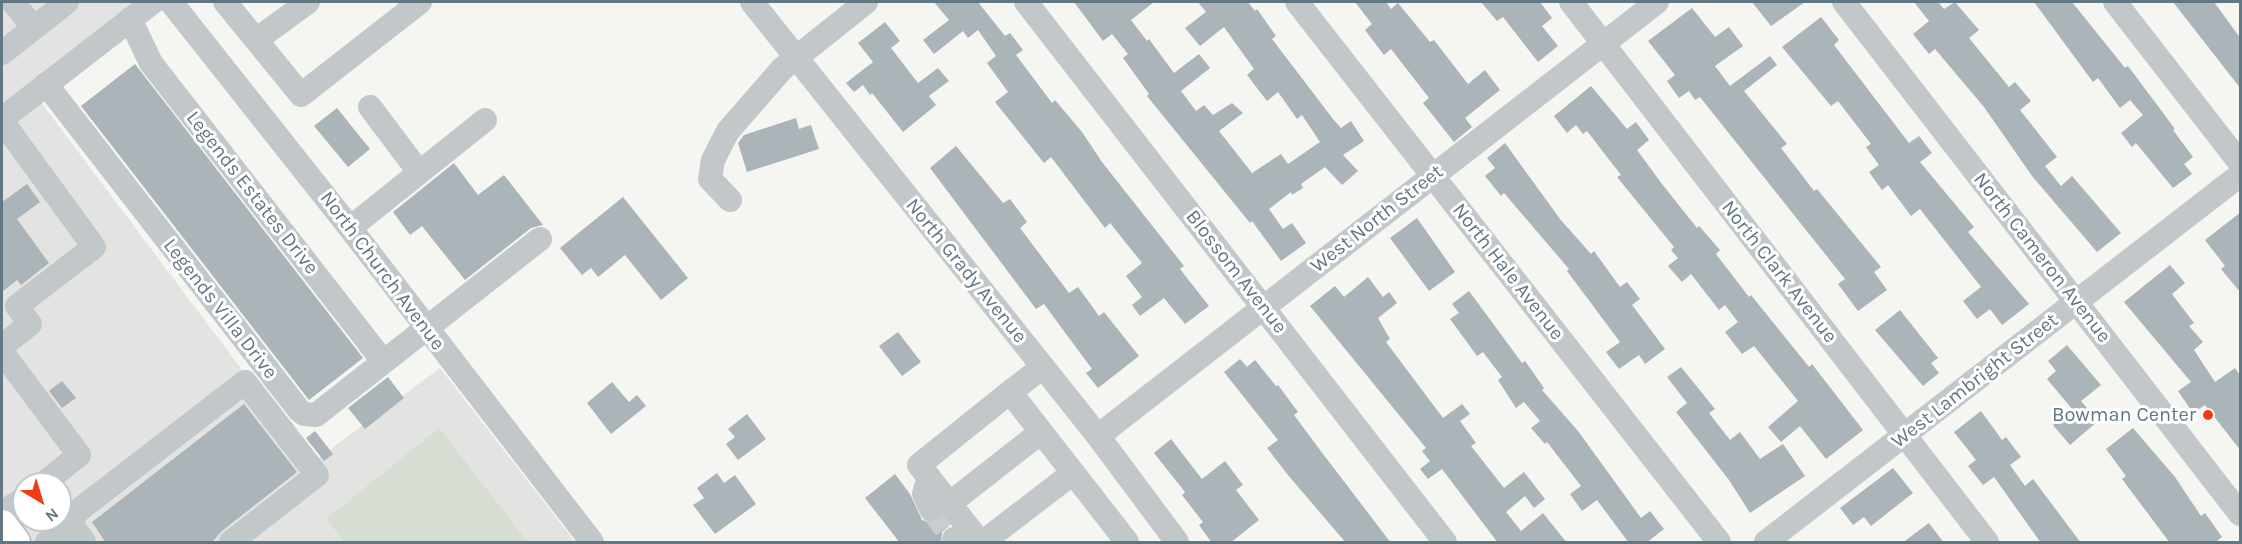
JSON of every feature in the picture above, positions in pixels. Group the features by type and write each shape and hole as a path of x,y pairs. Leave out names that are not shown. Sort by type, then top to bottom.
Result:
{"main road":[{"path":"2,525 15,543"}],"street":[{"path":"13,2 34,28"},
{"path":"2,53 67,2"},
{"path":"2,346 30,324 17,306 94,247 2,120 153,2"},
{"name":"North Church Avenue","path":"171,2 350,228 425,329 592,543"},
{"path":"225,2 301,94 420,2"},
{"path":"256,40 308,2"},
{"name":"North Grady Avenue","path":"752,2 1098,436 1177,543"},
{"path":"730,200 711,179 713,160 720,143 760,92 795,57 866,2"},
{"name":"Blossom Avenue","path":"1026,2 1445,543"},
{"name":"North Hale Avenue","path":"1297,2 1719,543"},
{"name":"North Clark Avenue","path":"1571,2 1987,543"},
{"name":"West North Street","path":"1098,436 1657,2"},
{"name":"North Cameron Avenue","path":"1844,2 2241,514"},
{"path":"2115,2 2241,163"},
{"name":"Legends Estates Drive","path":"130,19 151,63 383,361"},
{"name":"Legends Villa Drive","path":"46,84 299,410 310,415 316,415 540,239"},
{"path":"370,107 419,172"},
{"path":"350,228 485,120"},
{"name":"West Lambright Street","path":"1766,543 2241,175"},
{"path":"2,352 79,454 57,472"},
{"path":"1043,367 919,465 929,477 940,506 981,543 1073,473"},
{"path":"72,518 79,510 245,382 317,475 231,543"},
{"path":"1010,392 1073,473 1117,539"},
{"path":"940,506 1041,432"},
{"path":"72,526 84,543"},
{"path":"47,543 62,532"}],"shaded area":[{"path":"2,2 138,2 2,107"},
{"path":"40,101 312,463 440,368 575,542 528,542 439,429 326,519 344,542 32,542 24,532 72,532 72,472 12,472 12,517 2,504 2,131"},
{"path":"439,428 528,542 344,542 326,519"}],"building":[{"path":"934,2 978,2 1005,36 1010,33 1023,50 1016,55 1052,103 1055,100 1082,132 1102,162 1184,266 1180,269 1209,306 1185,324 1164,298 1140,316 1132,305 1142,297 1126,276 1142,263 1110,223 1105,228 1051,157 1044,163 995,102 1008,92 987,63 996,56 978,30 968,38 963,31 934,54 923,40 949,20"},
{"path":"1074,2 1154,2 1131,20 1147,41 1149,39 1174,73 1199,54 1210,68 1181,91 1196,111 1204,105 1213,115 1232,103 1243,113 1219,131 1252,173 1281,154 1288,164 1320,142 1302,115 1297,119 1278,92 1267,101 1247,75 1254,69 1224,27 1200,46 1185,28 1206,12 1198,2 1248,2 1255,11 1257,9 1276,36 1272,39 1333,119 1341,128 1351,121 1364,141 1343,155 1358,171 1342,185 1325,167 1301,184 1303,188 1292,195 1291,192 1269,209 1283,229 1292,223 1306,243 1281,261 1252,221 1250,223 1147,96 1149,94 1123,58 1128,54 1112,34 1103,41"},
{"path":"1355,2 1386,2 1391,9 1398,3 1430,42 1434,40 1468,84 1485,70 1500,90 1465,118 1472,127 1454,142 1423,103 1429,98 1391,49 1384,55 1365,30 1372,24"},
{"path":"1481,2 1540,2 1552,18 1542,26 1558,46 1538,62 1503,17 1497,21"},
{"path":"1752,2 1805,2 1771,26"},
{"path":"1914,2 1938,2 1944,9 1955,2 1979,30 1969,38 2009,87 2015,82 2031,101 2020,110 2057,157 2045,166 2061,186 2072,176 2121,233 2097,252 2032,176 1984,107 1935,49 1929,54 1913,34 1929,21"},
{"path":"2034,2 2072,2 2125,68 2128,66 2175,129 2173,130 2193,157 2184,164 2192,174 2173,188 2136,143 2132,147 2121,133 2143,115 2130,100 2120,108 2098,78 2093,82"},
{"path":"2173,2 2214,2 2241,39 2241,89"},
{"path":"1692,8 1715,37 1729,27 1743,46 1715,66 1730,86 1770,56 1777,65 1744,91 1787,144 1781,148 1814,191 1817,189 1881,267 1874,272 1887,290 1858,311 1838,284 1845,279 1700,97 1695,100 1689,91 1679,98 1667,81 1675,75 1648,41"},
{"path":"1821,17 1839,40 1834,45 1909,143 1919,136 1932,153 1920,162 1974,227 1968,232 2029,304 2002,325 1990,309 1977,319 1963,301 1981,287 1920,209 1911,216 1888,185 1882,190 1869,172 1879,165 1866,147 1871,144 1838,101 1831,106 1782,47"},
{"path":"885,22 900,41 891,48 918,83 938,68 949,81 929,96 936,105 903,132 863,85 854,92 846,83 873,62 858,43"},
{"path":"135,64 363,358 309,400 81,106"},
{"path":"1591,86 1627,129 1636,122 1649,140 1637,150 1662,184 1697,228 1699,226 1720,250 1716,254 1749,297 1751,295 1809,367 1812,364 1863,430 1826,459 1800,426 1781,442 1768,427 1798,401 1754,346 1742,354 1725,332 1738,322 1725,305 1719,310 1691,274 1682,282 1668,266 1678,258 1671,250 1674,247 1617,177 1621,175 1587,131 1583,134 1576,125 1567,133 1554,116"},
{"path":"337,108 370,149 348,167 314,126"},
{"path":"796,118 799,129 811,125 819,149 747,172 738,143 744,135"},
{"path":"1505,143 1560,219 1591,254 1594,251 1620,287 1627,282 1640,299 1632,305 1665,349 1645,364 1639,355 1619,369 1606,352 1620,342 1567,271 1569,269 1504,193 1501,196 1485,176 1495,168 1487,158"},
{"path":"956,146 1003,203 1010,199 1027,222 1020,228 1069,293 1078,287 1099,316 1104,312 1139,356 1098,388 1086,373 1092,369 1044,304 1036,309 930,168"},
{"path":"454,163 478,195 504,175 543,225 531,228 465,280 422,226 410,235 393,212"},
{"path":"27,184 40,202 17,219 49,263 21,285 17,280 2,292 2,202"},
{"path":"623,197 688,278 661,300 625,255 598,277 591,268 582,275 560,248"},
{"path":"2241,212 2241,293 2221,269 2225,266 2205,240"},
{"path":"1417,218 1455,272 1429,291 1390,238"},
{"path":"2170,265 2185,283 2172,294 2194,323 2189,326 2203,342 2194,350 2215,382 2235,368 2241,377 2241,451 2205,405 2193,413 2178,391 2191,382 2124,302"},
{"path":"1368,277 1383,297 1389,292 1397,303 1378,318 1390,339 1386,342 1443,418 1462,404 1470,414 1460,421 1476,443 1471,446 1504,488 1524,472 1545,499 1534,508 1525,496 1506,512 1521,531 1543,513 1567,543 1498,543 1442,469 1428,479 1420,469 1430,461 1422,451 1426,448 1310,306 1335,286 1344,297"},
{"path":"1469,291 1522,363 1525,361 1544,388 1542,390 1578,431 1641,518 1650,511 1664,529 1646,543 1629,543 1597,500 1582,511 1570,494 1581,486 1547,442 1545,444 1531,428 1540,421 1524,402 1516,408 1498,380 1502,377 1483,352 1477,356 1450,319 1459,313 1452,304"},
{"path":"1900,310 1938,358 1931,363 1939,373 1923,386 1875,330"},
{"path":"898,332 921,362 902,376 879,346"},
{"path":"2067,345 2101,385 2081,401 2098,421 2070,445 2053,425 2072,409 2047,379 2056,371 2048,361"},
{"path":"1240,359 1247,367 1255,360 1276,386 1278,385 1298,412 1294,415 1391,543 1346,543 1288,475 1267,448 1278,440 1224,372"},
{"path":"1681,367 1715,409 1709,413 1730,440 1740,432 1760,459 1783,444 1805,476 1750,513 1729,480 1676,412 1687,403 1667,377"},
{"path":"388,377 404,398 365,429 348,408"},
{"path":"62,381 76,398 62,408 49,391"},
{"path":"612,382 629,402 637,395 646,406 611,434 587,403"},
{"path":"244,404 297,472 222,531 211,543 106,543 92,522"},
{"path":"1981,411 2002,440 2006,437 2021,457 2010,465 2025,486 2033,479 2081,543 2041,543 1994,477 1983,485 1968,466 1976,460 1954,432"},
{"path":"747,414 766,439 738,460 726,444 735,437 728,429"},
{"path":"2133,428 2175,477 2201,516 2205,513 2222,537 2214,543 2170,543 2122,479 2126,476 2106,449"},
{"path":"315,431 333,454 324,461 306,438"},
{"path":"1171,439 1202,479 1225,461 1243,485 1236,490 1259,520 1230,543 1212,543 1199,525 1203,522 1182,495 1185,492 1154,453"},
{"path":"1893,468 1913,493 1871,526 1864,517 1853,525 1840,508"},
{"path":"717,473 724,483 735,475 756,504 715,534 693,505 704,498 697,488"},
{"path":"895,474 910,494 922,520 930,523 942,517 949,526 942,532 941,543 900,543 865,498"},
{"path":"1929,523 1944,543 1902,543"}],"tunnel":[{"path":"931,509 954,539"}],"place":[{"name":"Bowman Center","path":"2208,415"}]}
